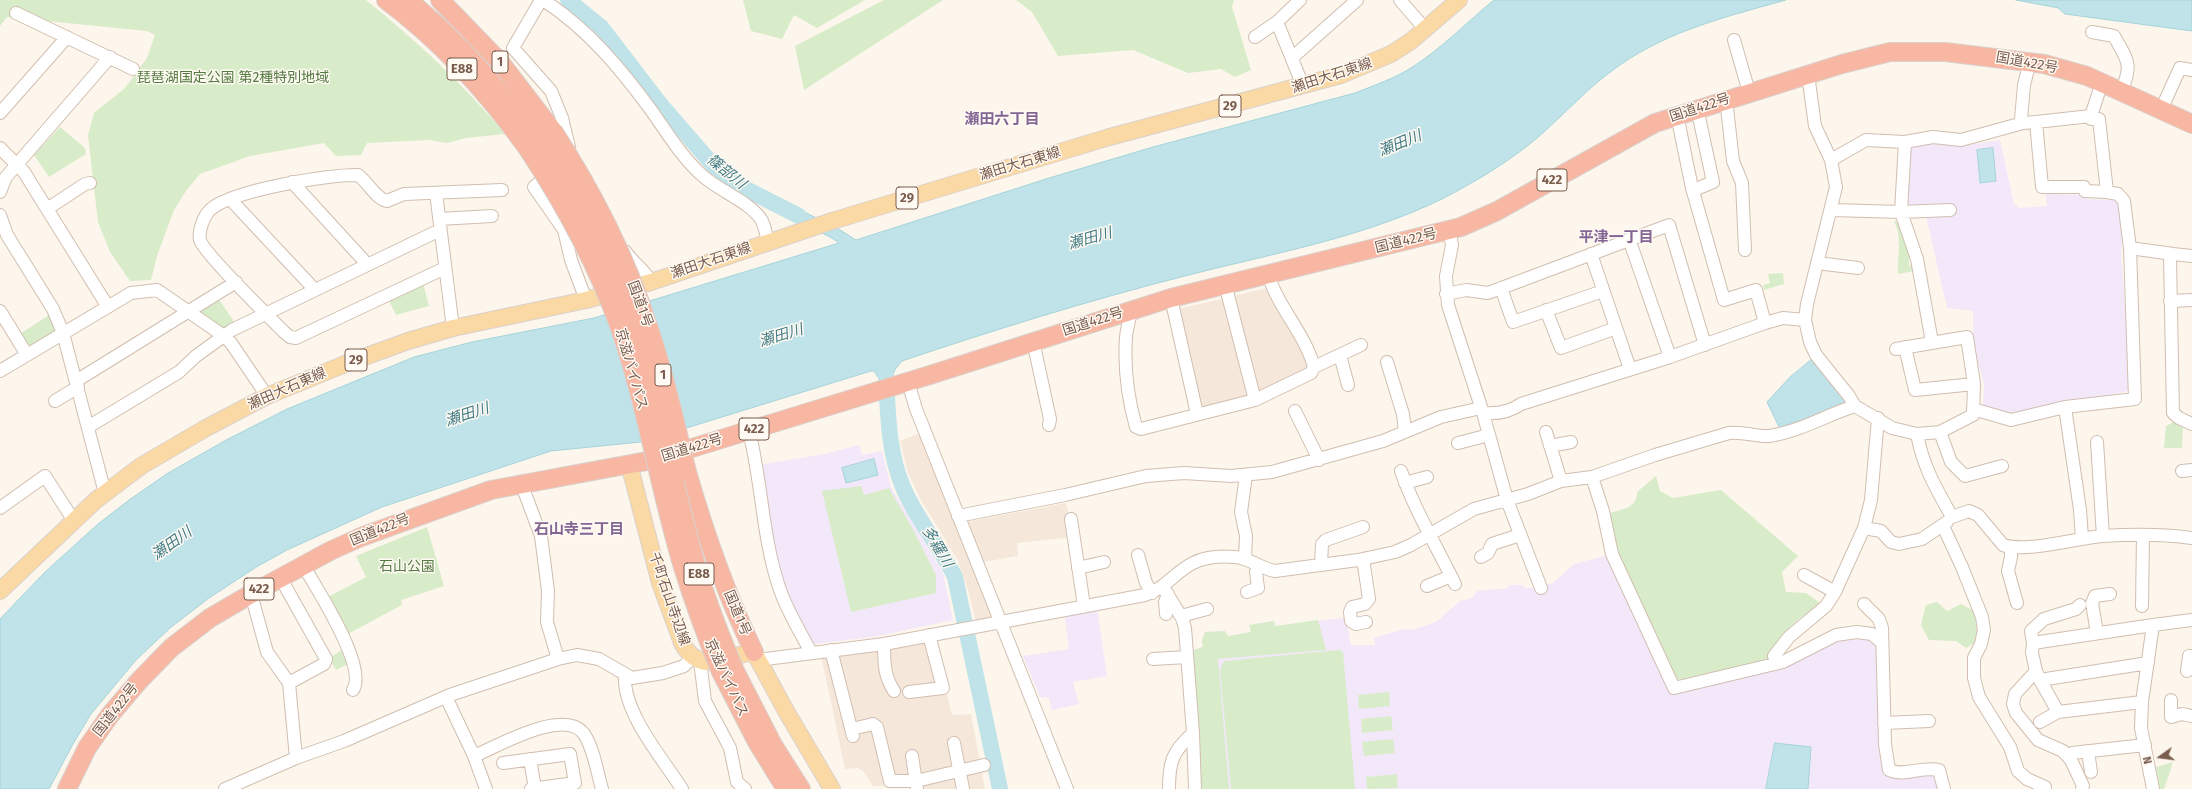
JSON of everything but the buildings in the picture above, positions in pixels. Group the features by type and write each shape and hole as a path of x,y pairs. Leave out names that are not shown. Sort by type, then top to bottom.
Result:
{"highway":[{"name":"京滋バイパス","path":"386,0 423,31 466,73 508,121 533,145"},
{"name":"京滋バイパス","path":"408,0 461,48 513,107 533,145 586,217 628,312 656,404 695,562 712,612 728,671 757,742 786,789"},
{"name":"国道1号","path":"440,0 500,62 553,131 596,204 632,281 655,347 687,472 707,537 731,601 756,656"},
{"name":"国道422号","path":"66,789 96,736 138,682 171,648 185,636 210,618 280,577 361,537 465,498 521,483 654,459 749,431 878,392 1131,309 1225,284 1449,230 1481,220 1636,132 1697,108 1876,55 1907,50 1945,52 2030,61 2060,68 2102,82 2192,124"},
{"name":"京滋バイパス","path":"728,671 802,789"}],"main road":[{"name":"瀬田大石東線","path":"0,591 105,493 141,466 176,445 267,396 352,361 453,328 586,300 651,282 802,230 1106,138 1341,75 1379,60 1411,41 1459,0"},
{"name":"千町石山寺辺線","path":"629,464 660,583 682,643 697,659 712,661 756,656"},
{"path":"756,656 786,711 832,789"}],"street":[{"path":"651,282 646,273 632,262 624,249 602,203 567,143 562,118 551,91 513,48 542,0 581,28 610,59 632,85 679,152 691,165 717,188 759,216 768,241"},
{"path":"1255,37 1277,22 1300,0"},
{"path":"1293,57 1357,0"},
{"path":"1400,0 1425,29"},
{"path":"16,13 133,69"},
{"path":"1277,22 1293,57 1303,86"},
{"path":"2092,32 2114,36 2125,55 2129,66 2128,75 2121,92"},
{"path":"0,113 67,37"},
{"path":"1734,40 1749,92"},
{"path":"0,192 6,177 110,57"},
{"path":"2023,123 2021,119 2024,85 2030,61"},
{"path":"2161,110 2180,68 2192,70"},
{"path":"1808,74 1815,126 1831,160 1836,187 1832,210 1817,263 1805,320 1810,342 1816,355 1849,396 1854,406 1878,418 1892,428 1917,434 1940,432 1973,415 1974,384 1967,337 1901,348 1915,390 1974,384"},
{"path":"2091,116 2102,82"},
{"path":"1726,99 1733,161 1742,183 1745,250"},
{"path":"1694,190 1713,182 1697,108"},
{"path":"1677,115 1694,190 1706,258 1724,300 1756,290 1766,323"},
{"path":"1831,160 1866,140 1905,142 1933,136 1961,140 2023,123 2091,116"},
{"path":"2091,116 2091,119 2100,119 2107,192"},
{"path":"1974,409 2011,420 2065,407 2135,400 2130,248 2124,201 2118,194 2085,191 2084,187 2042,187 2036,122"},
{"path":"1905,142 1901,212 1917,259 1932,342"},
{"path":"0,148 17,164 108,307"},
{"path":"574,156 539,181 534,187 564,230 571,260 586,300"},
{"path":"445,268 296,338 290,337 284,332 202,246 200,234 210,210 231,200 265,188 292,182 358,175 384,201 404,194 502,190"},
{"path":"292,182 367,264"},
{"path":"47,209 85,184 90,183"},
{"path":"436,193 453,328"},
{"path":"231,200 315,290"},
{"path":"1832,210 1901,212 1950,210"},
{"path":"0,215 7,235 53,309 63,333 105,493"},
{"path":"88,426 179,372 224,336 266,313 367,264 439,225 492,216"},
{"path":"1446,294 1466,290 1488,293 1669,225 1705,345"},
{"path":"1449,230 1452,245 1446,276 1446,294 1451,316 1482,411 1507,500 1541,588"},
{"path":"1629,240 1670,357"},
{"path":"2130,248 2192,256"},
{"path":"1591,254 1630,369"},
{"path":"2173,254 2170,256 2173,413 2179,418 2192,424"},
{"path":"1817,263 1858,268"},
{"path":"1268,274 1277,296 1304,341 1314,367"},
{"path":"55,401 77,384 236,282"},
{"path":"1225,284 1254,400"},
{"path":"1501,288 1513,322 1604,290"},
{"path":"0,371 131,293 157,290 190,311 224,336 231,343 267,396"},
{"path":"1171,298 1197,414"},
{"path":"2170,301 2192,300"},
{"path":"1131,309 1126,336 1126,353 1133,415 1136,427 1141,429 1254,400 1311,373 1314,367 1362,345"},
{"path":"1546,310 1561,348 1616,328"},
{"path":"0,311 27,355"},
{"path":"958,516 1065,495 1146,476 1184,473 1246,476 1272,472 1383,441 1440,417 1482,411 1496,414 1515,408 1521,404 1670,357 1783,318 1805,320"},
{"path":"1033,341 1050,420 1049,425"},
{"path":"1340,355 1348,385"},
{"path":"1387,362 1403,414 1405,432"},
{"path":"902,384 916,408 1067,789"},
{"path":"756,656 884,644 1152,593 1165,590 1191,564 1216,557 1245,558 1259,566 1275,571 1363,559 1395,552 1431,534 1474,509 1507,500 1561,481 1592,477 1654,455 1729,433 1738,432 1758,436 1770,436 1797,429 1854,406"},
{"path":"2065,407 2080,510 2082,538"},
{"path":"1295,411 1319,460"},
{"path":"1777,663 1774,656 1789,636 1826,606 1835,592 1864,528 1871,500 1878,418"},
{"path":"749,431 755,453 765,531 779,588 811,652"},
{"path":"1546,432 1561,481"},
{"path":"1940,432 1951,462 1965,476 2002,466"},
{"path":"1917,434 1921,456 1930,478 1952,517"},
{"path":"1458,443 1489,435"},
{"path":"1550,446 1570,442"},
{"path":"2097,442 2103,536"},
{"path":"1401,471 1411,500 1431,534 1453,580 1428,586"},
{"path":"0,508 45,476 74,521"},
{"path":"1245,558 1246,536 1241,512 1246,476"},
{"path":"1405,483 1427,477"},
{"path":"1592,477 1603,511 1612,554 1674,688 1777,663 1836,635 1857,632 1872,634 1881,642"},
{"path":"521,483 541,536 548,590 547,622 558,659"},
{"path":"1864,528 1881,531 1891,542 1899,544 1922,539 1943,526 1952,517 1969,511 1978,515 2003,546 2010,548 2103,536 2143,535 2192,538"},
{"path":"1071,519 1084,606"},
{"path":"1321,564 1322,544 1326,540 1363,526"},
{"path":"1943,526 1948,540 1962,567 1982,617 1983,637 1974,658 1974,678 1979,697 2010,747 2018,771 2025,784 2045,787"},
{"path":"1481,557 1488,553 1492,544 1520,535"},
{"path":"2142,606 2143,535"},
{"path":"2010,548 2012,557 2008,571 2017,603"},
{"path":"1138,555 1152,593"},
{"path":"1363,559 1369,599 1365,604 1352,607 1350,612 1351,621 1356,624 1366,622"},
{"path":"1078,568 1104,562"},
{"path":"303,565 348,647 356,677 356,685 353,690"},
{"path":"1248,592 1258,588 1256,572 1259,566"},
{"path":"1804,575 1835,592"},
{"path":"280,577 326,659 324,664 289,684"},
{"path":"1165,590 1166,614"},
{"path":"1165,590 1181,616 1185,628 1193,733 1195,789"},
{"path":"251,594 267,652 289,684 296,758"},
{"path":"2097,634 2092,603 2095,596 2110,594"},
{"path":"1864,604 1879,619 1882,628 1881,642 1884,723 1889,770 1895,773 1930,768 1939,770 1944,789"},
{"path":"2058,712 2038,676 2032,653 2034,643 2031,631 2044,619 2076,609 2080,605"},
{"path":"1181,616 1207,609"},
{"path":"2034,643 2192,620"},
{"path":"2153,625 2142,702 2141,728 2153,789"},
{"path":"909,692 943,688 929,635"},
{"path":"884,644 884,664 887,680 894,691"},
{"path":"831,650 853,732 874,724 877,727 890,781 917,785 959,771 984,765"},
{"path":"225,789 296,758 352,738 446,697 558,659 577,655 599,659 625,676 632,678 663,673 684,666 697,659 705,701 730,748 737,782 745,789"},
{"path":"2187,671 2189,656 2192,656"},
{"path":"1153,659 1187,657"},
{"path":"2082,789 2083,786 2071,760 2063,751 2038,740 2016,714 2013,704 2015,694 2038,676 2148,663"},
{"path":"625,676 626,691 639,723 682,789"},
{"path":"446,697 474,756 486,789"},
{"path":"2171,700 2171,717 2182,714 2192,716"},
{"path":"2040,722 2058,712 2142,702"},
{"path":"1884,723 1929,721"},
{"path":"474,756 529,732 551,725 567,724 577,727 584,734 602,789"},
{"path":"1169,789 1169,768 1173,756 1178,747 1193,733"},
{"path":"954,743 963,789"},
{"path":"2072,753 2144,745"},
{"path":"2088,751 2091,772"},
{"path":"503,763 530,759 570,754 575,783 533,789 530,759"},
{"path":"912,756 917,785"}],"shaded area":[{"path":"2000,140 2014,204 2019,208 2047,206 2046,194 2080,195 2088,199 2117,200 2120,205 2123,236 2121,252 2131,390 2115,394 2106,401 2030,411 2008,413 1983,406 1984,384 1973,345 1973,311 1947,308 1926,216 1943,216 1943,203 1906,208 1908,145 1935,141 1968,145"},
{"path":"1272,287 1314,367 1255,400 1197,414 1174,310"},
{"path":"925,431 961,523 1066,503 1074,537 1017,543 1018,556 977,563 1000,622 977,626 968,590 957,559 921,500 908,473 900,441"},
{"path":"859,445 862,455 882,451 891,487 943,573 953,620 879,636 816,644 809,642 776,570 759,465 825,454"},
{"path":"1608,555 1673,692 1836,639 1870,637 1878,643 1886,772 1936,773 1940,789 1199,789 1193,650 1203,647 1202,640 1205,632 1225,631 1228,636 1251,632 1249,625 1274,621 1275,626 1342,618 1346,616 1351,645 1375,645 1374,638 1405,629 1412,630 1436,622 1460,601 1472,598 1477,591 1508,588 1509,585 1523,585 1524,588 1535,588 1553,583 1574,564"},
{"path":"1097,607 1107,676 1073,682 1079,704 1052,710 1049,698 1040,697 1023,656 1069,649 1064,613"},
{"path":"933,638 952,715 971,714 985,789 921,789 920,786 873,786 864,772 858,768 845,769 821,655"}],"green space":[{"name":"琵琶湖国定公園 第2種特別地域","path":"0,0 366,0 403,31 456,80 505,134 466,138 447,143 429,140 367,143 361,155 336,156 324,143 250,156 200,174 186,191 174,210 157,256 151,280 130,281 110,252 98,222 88,135 94,113 125,88 147,58 155,35 147,31 7,17 0,26"},
{"path":"743,0 865,0 817,28 794,15 782,39 751,31"},
{"path":"884,0 943,0 804,90 795,46"},
{"path":"1016,0 1234,0 1232,7 1251,70 1235,77 1221,69 1188,73 1133,50 1058,56 1032,12"},
{"path":"60,127 85,148 86,154 49,177 34,155"},
{"path":"1895,221 1902,224 1911,256 1909,257 1909,266 1913,265 1914,271 1898,274 1899,241"},
{"path":"1783,273 1784,284 1764,290 1763,285 1770,283 1768,274"},
{"path":"423,283 429,306 396,315 388,299"},
{"path":"218,298 235,323 225,329 200,312 201,308"},
{"path":"49,315 54,331 31,345 25,344 20,334"},
{"path":"2173,420 2183,426 2182,448 2164,448 2166,426 2172,423"},
{"path":"1656,476 1660,491 1673,498 1721,490 1798,556 1782,572 1786,592 1806,593 1820,603 1796,621 1782,635 1768,660 1676,680 1619,554 1610,513 1632,505 1635,501 1637,492"},
{"path":"861,486 864,495 889,488 914,531 936,575 936,593 851,612 822,491"},
{"name":"石山公園","path":"427,527 444,586 401,600 402,605 346,635 326,598 366,577 356,556"},
{"path":"1937,602 1947,611 1961,604 1974,611 1977,632 1974,643 1966,648 1956,641 1929,640 1921,625 1926,605"},
{"path":"1318,620 1326,650 1218,659 1229,789 1199,789 1193,650 1203,647 1202,640 1205,632 1225,631 1228,636 1251,632 1249,625 1274,621 1275,626"},
{"path":"345,648 350,663 336,670 329,658"},
{"path":"1339,650 1343,652 1355,789 1231,789 1220,670 1224,661"},
{"path":"1389,692 1390,706 1359,709 1358,695"},
{"path":"1391,716 1393,730 1362,733 1361,719"},
{"path":"1393,739 1395,753 1364,756 1362,742"},
{"path":"2173,762 2164,789 2160,789 2156,767"},
{"path":"1397,774 1398,788 1367,789 1366,777"}],"water":[{"name":"瀬田川","path":"1494,0 1786,0 1700,25 1659,42 1639,53 1609,73 1587,91 1536,139 1502,164 1479,179 1442,199 1379,225 1314,244 1146,286 1006,327 902,361 896,368 891,378 880,380 874,371 871,371 641,442 551,451 382,507 287,550 258,566 209,598 170,628 136,660 91,714 49,789 0,789 0,619 44,573 98,524 168,473 228,439 287,409 414,357 472,342 594,318 839,243 778,211 784,202 837,228 856,240 1049,178 1153,147 1355,93 1393,78 1425,59"},
{"path":"2016,0 2192,0 2192,31 2065,14 2058,8"},
{"path":"1993,148 1996,181 1980,183 1977,150"},
{"path":"1811,360 1816,361 1846,398 1846,404 1794,425 1780,429 1767,402 1790,377"},
{"path":"874,459 878,475 846,483 842,468"},
{"path":"1775,743 1811,747 1808,789 1766,789"}],"waterway":[{"name":"篠部川","path":"568,0 602,28 661,105 713,165 740,186 799,216"},
{"name":"多羅川","path":"886,376 887,404 894,460 908,499 955,577 1000,789"}],"district":[{"name":"瀬田六丁目","path":"1002,120"},
{"name":"平津一丁目","path":"1616,238"},
{"name":"石山寺三丁目","path":"579,530"}]}
